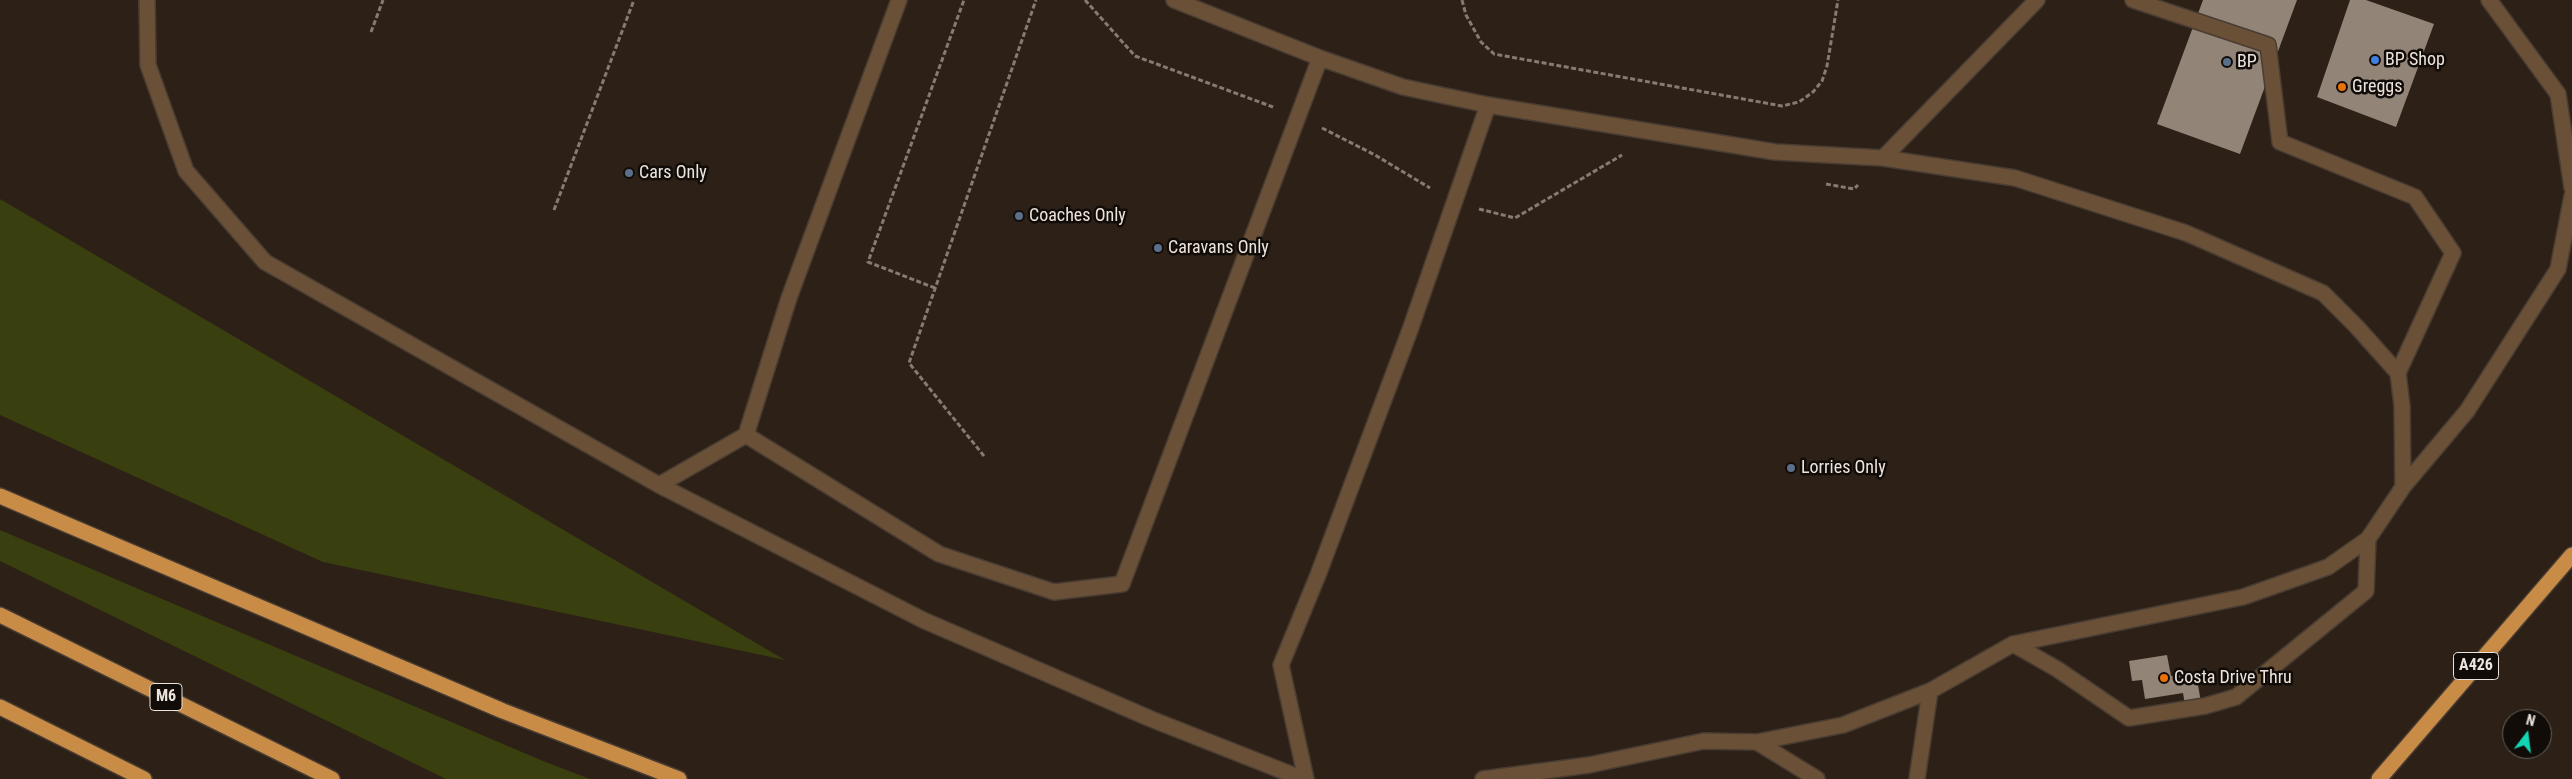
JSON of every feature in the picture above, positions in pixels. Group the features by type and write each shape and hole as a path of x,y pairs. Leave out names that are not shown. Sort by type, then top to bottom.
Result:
{"highway":[{"path":"0,496 504,711 679,779"},
{"name":"A426","path":"2379,779 2572,556"},
{"name":"M6","path":"0,615 332,779"},
{"path":"0,707 144,779"}],"lane":[{"path":"147,0 148,65 186,170 265,262 660,485 923,620 1151,719 1304,779"},
{"path":"660,485 746,435 789,298 899,0"},
{"path":"1174,0 1320,58 1403,87 1488,105 1775,152 1883,158 2015,178 2186,232 2323,293 2356,326 2398,373"},
{"path":"1883,158 2037,0"},
{"path":"2133,0 2268,45 2280,142 2414,197 2452,253 2398,373 2402,406 2403,486"},
{"path":"2489,0 2558,94 2572,188"},
{"path":"746,435 939,554 1054,592 1122,584 1320,58"},
{"path":"1304,779 1281,665 1318,576 1410,330 1488,105"},
{"path":"1483,779 1589,765 1704,741 1757,742 1843,725 1930,691 2013,644 2243,598 2328,567 2368,539 2403,486 2467,411 2558,269 2572,196"},
{"path":"2013,644 2057,669 2129,718 2205,706 2236,697 2366,590 2368,539"},
{"path":"1917,779 1930,691"},
{"path":"1757,742 1817,779"}],"path":[{"path":"371,32 384,0"},
{"path":"554,210 634,0"},
{"path":"935,288 868,262 964,0"},
{"path":"984,456 909,363 1036,0"},
{"path":"1462,0 1466,14 1482,42 1494,54 1782,106 1799,102 1813,92 1822,81 1827,66 1838,0"}],"green space":[{"path":"0,199 785,660 323,562 0,415"},
{"path":"0,530 543,761 590,779 446,779 0,561"}],"building":[{"name":"BP","path":"2203,0 2297,0 2240,154 2157,124"},
{"name":"BP Shop","path":"2350,0 2366,0 2434,24 2396,127 2317,97"},
{"name":"Costa Drive Thru","path":"2167,655 2171,676 2196,672 2201,703 2185,705 2183,693 2145,699 2142,680 2132,681 2129,661"}],"place":[{"name":"BP Shop","path":"2375,60"},
{"name":"BP","path":"2227,62"},
{"name":"Greggs","path":"2342,87"},
{"name":"Cars Only","path":"629,173"},
{"name":"Coaches Only","path":"1019,216"},
{"name":"Caravans Only","path":"1158,248"},
{"name":"Lorries Only","path":"1791,468"},
{"name":"Costa Drive Thru","path":"2164,678"}]}
